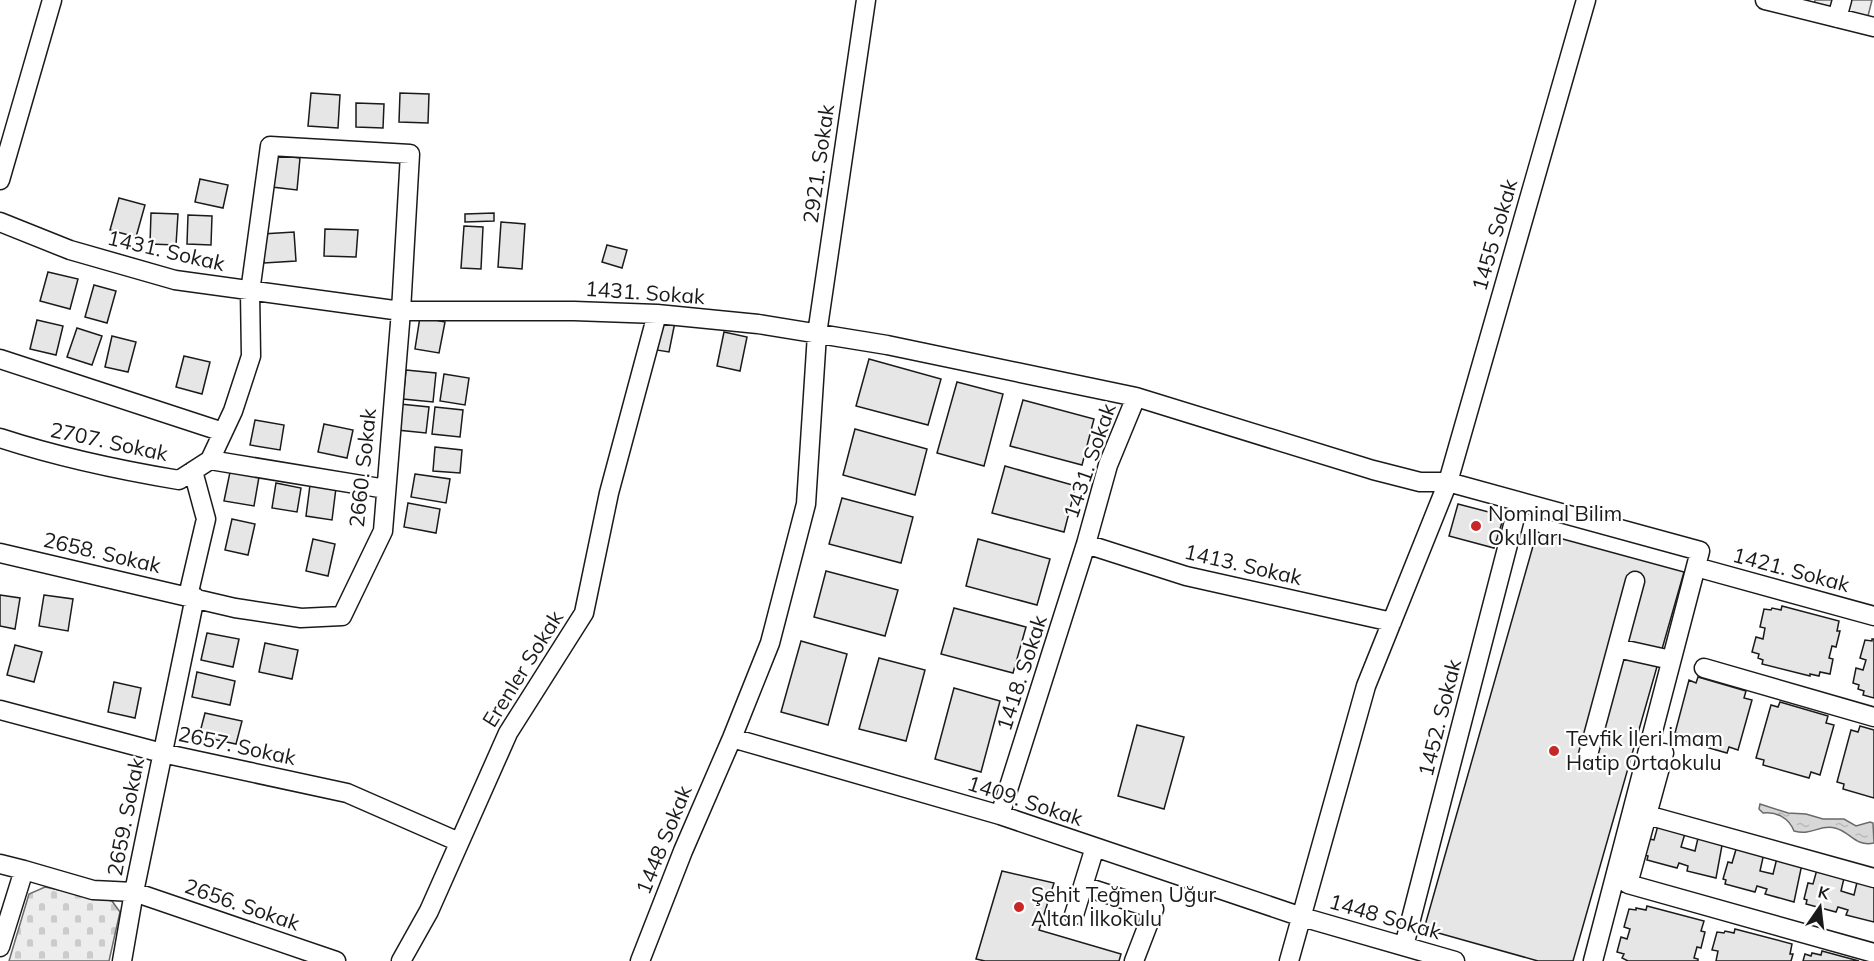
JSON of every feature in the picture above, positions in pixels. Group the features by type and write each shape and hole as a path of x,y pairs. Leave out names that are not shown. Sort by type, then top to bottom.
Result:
{"street":[{"path":"0,180 52,0"},
{"name":"2921. Sokak","path":"732,738 770,644 806,504 817,334 866,0"},
{"name":"1455 Sokak","path":"1392,622 1448,482 1586,0"},
{"path":"1765,0 1839,9 1874,27"},
{"name":"2660. Sokak","path":"191,597 235,608 301,618 342,616 383,531 401,311 410,154 270,146 250,292"},
{"name":"1431. Sokak","path":"0,222 70,250 175,280 250,292 401,311 574,311 657,314 758,324 886,345 1136,397 1108,465 1086,544"},
{"path":"250,292 251,357 233,411 210,460 386,489"},
{"name":"Erenler Sokak","path":"401,961 429,911 508,733 584,613 609,493 657,314"},
{"path":"0,359 223,432"},
{"name":"1421. Sokak","path":"1136,397 1373,470 1420,482 1448,482 1519,502 1874,616"},
{"name":"2707. Sokak","path":"0,438 27,447 122,470 179,480 210,460"},
{"name":"2659. Sokak","path":"24,870 93,890 134,892 206,519 193,471"},
{"name":"1452. Sokak","path":"1404,946 1519,502"},
{"name":"1413. Sokak","path":"1086,544 1186,576 1392,622"},
{"name":"1418. Sokak","path":"1000,815 1086,544"},
{"name":"2658. Sokak","path":"0,553 191,597"},
{"path":"1593,961 1698,559"},
{"path":"1588,755 1635,581"},
{"path":"1289,961 1366,686 1392,622"},
{"path":"1617,648 1671,660"},
{"path":"1704,668 1874,717"},
{"name":"2657. Sokak","path":"0,710 162,753 347,793 459,842"},
{"name":"1409. Sokak","path":"732,738 1000,815 1302,917"},
{"name":"1448 Sokak","path":"640,961 683,851 732,738"},
{"path":"1664,753 1628,884 1874,953"},
{"path":"1647,815 1874,878"},
{"path":"1074,915 1095,847"},
{"path":"0,864 24,870 0,947"},
{"path":"1083,886 1154,909 1134,961"},
{"path":"122,961 134,892"},
{"name":"2656. Sokak","path":"134,892 336,961"},
{"name":"1448 Sokak","path":"1302,917 1455,961"}],"green space":[{"path":"45,887 112,901 120,912 109,961 9,961 29,894"}],"shaded area":[{"path":"1815,0 1872,0 1867,20 1814,7"}],"water":[{"path":"1760,804 1788,813 1806,814 1823,819 1844,819 1856,826 1873,823 1874,843 1862,843 1840,830 1829,827 1806,832 1794,831 1782,816 1763,813 1759,809"}],"building":[{"path":"311,93 340,95 338,128 308,126"},
{"path":"400,93 429,94 428,123 399,122"},
{"path":"356,103 384,104 383,128 356,127"},
{"path":"276,155 300,158 297,190 272,187"},
{"path":"200,179 228,185 223,208 195,202"},
{"path":"119,198 145,205 136,237 110,230"},
{"path":"151,213 178,214 176,245 150,244"},
{"path":"494,213 494,221 465,222 465,214"},
{"path":"188,215 212,216 211,245 187,244"},
{"path":"501,222 525,224 522,269 498,267"},
{"path":"464,226 483,227 481,269 461,268"},
{"path":"325,229 358,230 356,257 324,256"},
{"path":"294,232 296,261 264,263 262,234"},
{"path":"607,245 627,250 622,268 602,262"},
{"path":"48,272 78,279 70,309 40,301"},
{"path":"94,285 116,291 107,323 85,317"},
{"path":"420,317 445,322 439,353 415,349"},
{"path":"650,317 675,322 669,352 644,348"},
{"path":"37,320 63,326 56,355 30,349"},
{"path":"77,328 102,336 92,365 67,357"},
{"path":"724,332 747,337 740,371 717,366"},
{"path":"112,336 136,342 128,372 105,367"},
{"path":"184,356 210,362 202,394 176,387"},
{"path":"869,359 941,379 928,425 856,406"},
{"path":"406,370 436,373 433,402 403,399"},
{"path":"444,374 469,378 465,405 440,401"},
{"path":"957,382 1003,394 984,466 937,453"},
{"path":"1023,400 1094,419 1082,465 1010,446"},
{"path":"400,404 429,407 426,433 397,430"},
{"path":"435,407 463,410 460,437 432,434"},
{"path":"255,420 284,425 280,450 250,445"},
{"path":"324,424 353,430 347,458 318,452"},
{"path":"855,429 927,449 915,495 843,475"},
{"path":"435,447 462,450 460,473 433,471"},
{"path":"1005,466 1076,486 1064,532 992,513"},
{"path":"230,472 259,477 254,506 224,501"},
{"path":"415,474 450,479 446,503 411,497"},
{"path":"276,483 301,488 297,512 272,508"},
{"path":"310,485 336,488 332,520 306,516"},
{"path":"842,498 913,517 901,563 829,544"},
{"path":"408,503 440,509 436,533 404,527"},
{"name":"Nominal Bilim Okulları","path":"1458,504 1504,516 1494,548 1449,536"},
{"path":"232,519 255,524 248,555 225,550"},
{"name":"Tevfik İleri İmam Hatip Ortaokulu","path":"1537,532 1684,572 1573,961 1538,961 1424,929"},
{"path":"313,539 335,544 328,576 306,571"},
{"path":"978,539 1050,559 1037,605 966,586"},
{"path":"826,571 898,590 885,636 814,617"},
{"path":"0,595 20,598 15,629 0,626"},
{"path":"44,595 73,599 68,631 39,626"},
{"path":"1782,606 1839,621 1837,631 1840,631 1836,647 1832,646 1829,658 1833,659 1830,674 1820,672 1819,676 1810,674 1810,676 1762,664 1763,660 1758,658 1759,654 1752,652 1756,637 1763,639 1765,628 1760,627 1764,609 1781,610"},
{"path":"954,608 1026,627 1013,673 941,654"},
{"path":"207,633 239,639 233,667 201,660"},
{"path":"1874,639 1874,698 1863,695 1864,691 1858,689 1859,685 1853,683 1856,668 1863,670 1866,660 1860,658 1865,640 1872,641"},
{"path":"801,641 847,654 828,725 781,712"},
{"path":"265,643 298,650 292,679 259,672"},
{"path":"15,645 42,652 34,682 7,675"},
{"path":"879,658 925,670 906,741 859,729"},
{"path":"197,672 235,681 230,705 192,697"},
{"path":"1698,677 1746,691 1744,698 1752,700 1738,750 1729,747 1727,753 1681,740 1682,735 1675,733 1689,680 1696,683"},
{"path":"114,682 141,688 135,718 108,712"},
{"path":"954,688 1000,701 981,772 935,759"},
{"path":"1780,702 1828,716 1826,723 1834,725 1820,775 1811,772 1809,778 1763,765 1764,760 1756,758 1771,705 1778,707"},
{"path":"205,713 242,721 236,744 199,736"},
{"path":"1137,725 1184,737 1164,809 1118,796"},
{"path":"1860,726 1874,730 1874,798 1843,789 1844,784 1837,782 1851,730 1858,732"},
{"path":"1659,822 1686,830 1681,847 1695,851 1699,834 1723,840 1716,878 1687,871 1688,866 1679,863 1677,868 1647,860 1648,856 1645,855 1649,839 1654,840"},
{"path":"1737,846 1764,853 1760,871 1773,874 1777,858 1802,864 1794,902 1765,894 1767,889 1757,886 1755,892 1725,884 1726,880 1723,879 1728,862 1732,863"},
{"path":"1818,866 1845,874 1841,891 1854,895 1858,878 1874,882 1874,922 1846,915 1848,910 1838,907 1836,912 1806,904 1807,900 1804,899 1808,883 1813,884"},
{"name":"Şehit Teğmen Uğur Altan İlkokulu","path":"1002,871 1054,883 1039,930 1121,954 1119,961 985,961 976,959"},
{"path":"1647,906 1704,921 1701,931 1705,932 1701,948 1697,947 1694,958 1698,961 1628,961 1622,958 1624,954 1617,952 1621,937 1627,939 1630,929 1624,927 1629,909 1646,910"},
{"path":"1735,929 1792,944 1791,961 1716,961 1718,951 1712,950 1717,932 1734,933"},
{"path":"1822,951 1859,961 1803,961 1805,954 1821,955"}],"place":[{"name":"Nominal Bilim Okulları","path":"1476,526"},
{"name":"Tevfik İleri İmam Hatip Ortaokulu","path":"1554,751"},
{"name":"Şehit Teğmen Uğur Altan İlkokulu","path":"1019,907"}]}
